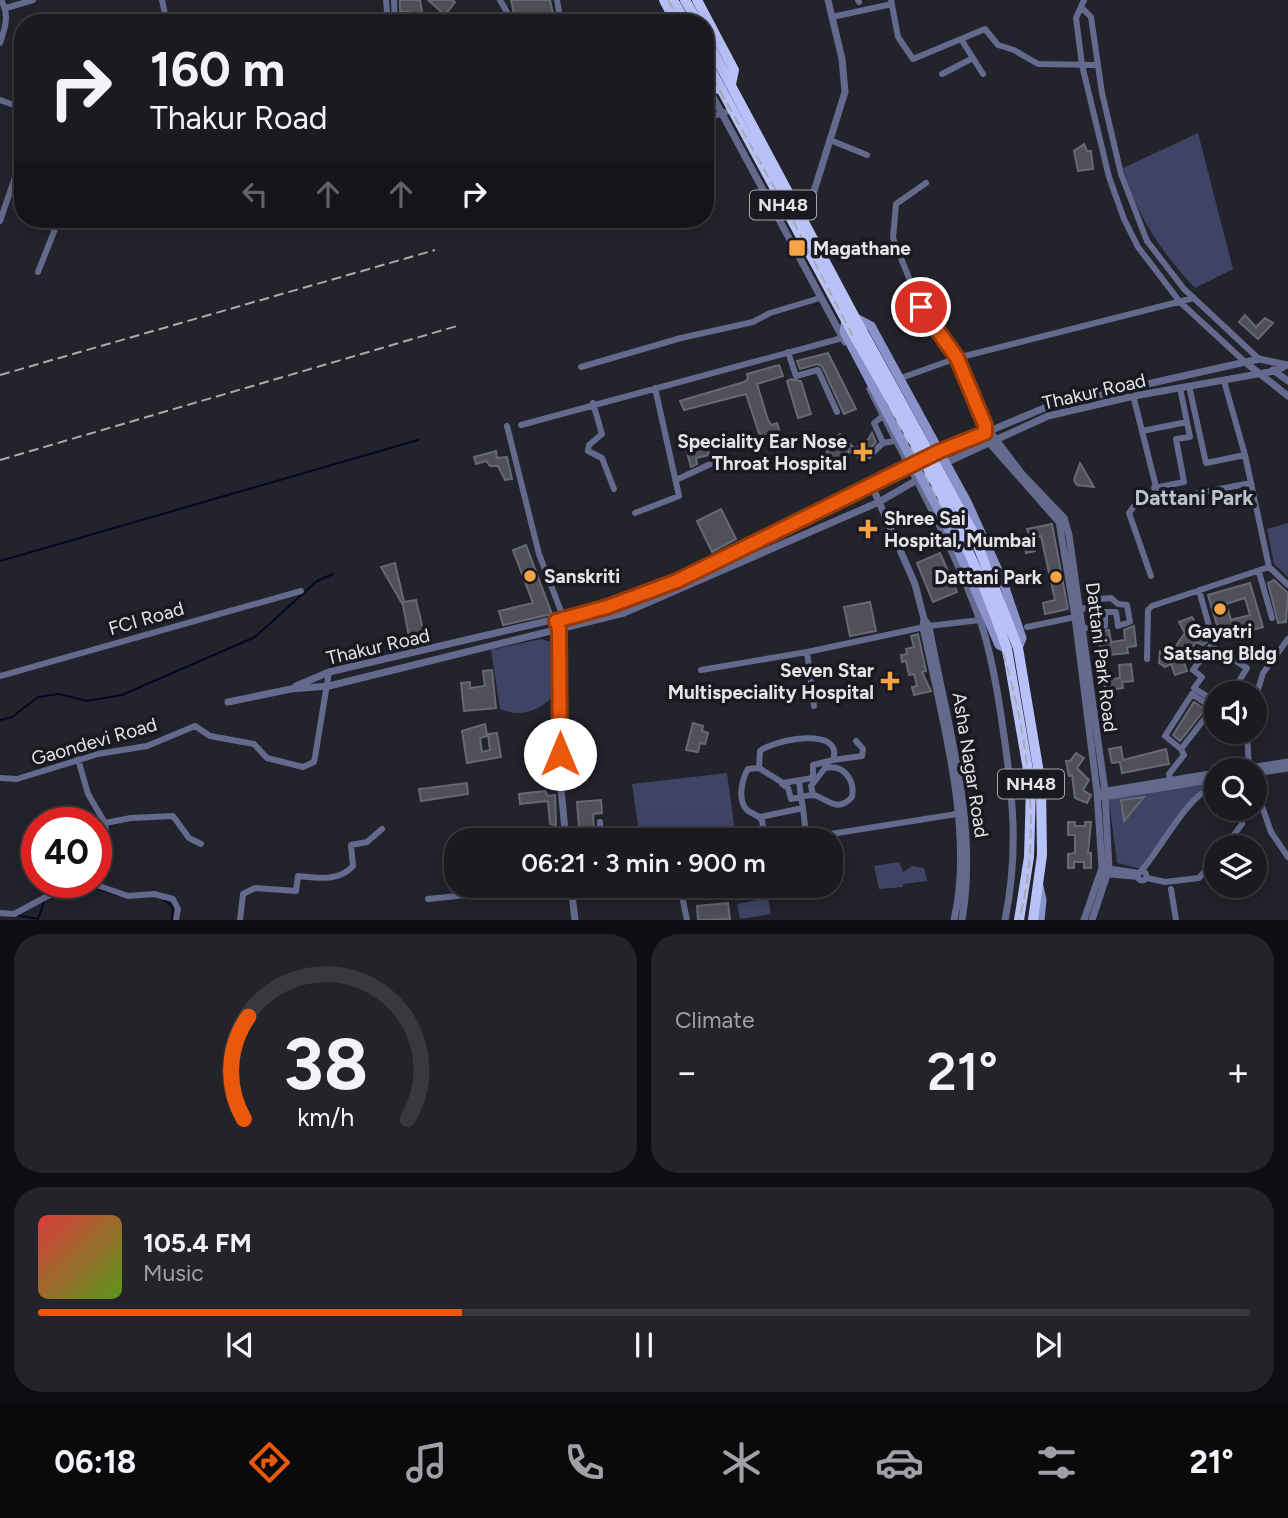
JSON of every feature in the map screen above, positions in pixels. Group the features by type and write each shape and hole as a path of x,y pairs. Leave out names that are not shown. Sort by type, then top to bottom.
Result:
{"highway":[{"path":"714,32 734,70 726,87 714,85"},
{"name":"NH48","path":"714,58 726,87 727,112 846,318 898,393 972,531 1012,648 1041,785 1042,855 1033,919"},
{"name":"NH48","path":"714,71 805,220 846,318 848,338 966,544 1012,648 1031,787 1029,857 1019,919"}],"main road":[{"path":"846,318 871,326 947,461 1002,579 1022,638 1012,648 999,645 970,573 911,467 848,338"},
{"path":"1038,885 1042,900 1040,919"}],"street":[{"path":"0,43 6,23 6,8 1,0"},
{"path":"6,8 33,0"},
{"path":"805,220 845,92 842,59 828,0"},
{"path":"1084,0 1076,18 1082,65 1108,177 1138,247 1180,302 1245,362 1288,396"},
{"path":"832,17 891,2 898,37 913,59 985,29 998,45 1014,50 1038,64 1097,65"},
{"path":"1082,8 1091,17 1102,93 1121,174 1147,241 1184,289 1259,359 1288,381"},
{"path":"1076,18 1091,17"},
{"path":"961,39 983,74"},
{"path":"942,74 973,58"},
{"path":"1089,96 1102,93"},
{"path":"714,94 727,112 820,298 846,318"},
{"path":"714,116 727,112"},
{"path":"830,140 867,155"},
{"path":"1108,177 1121,174"},
{"path":"0,221 14,180"},
{"name":"Dattani Park Road","path":"926,183 896,204 893,238 921,307 957,358 993,441 1020,476 1062,520 1079,614 1101,794 1105,871 1094,903 1092,919"},
{"path":"38,272 55,228"},
{"path":"1138,247 1147,241"},
{"path":"1173,293 1184,289"},
{"path":"581,367 681,338 753,322 770,313 820,298"},
{"path":"901,378 957,358 1194,298"},
{"path":"521,425 593,403 848,338 895,441 911,467"},
{"path":"788,352 794,375 818,370 837,412"},
{"name":"Thakur Road","path":"228,702 290,689 329,686 476,649 561,624 634,598 697,571 987,429 1049,406 1259,359 1287,365"},
{"name":"Thakur Road","path":"290,689 329,672 474,639 624,613 879,502 947,461 1048,416 1134,396 1261,374 1287,365"},
{"path":"1224,381 1245,455 1269,567 1288,584"},
{"path":"1189,386 1206,463 1245,455"},
{"path":"1131,387 1156,492"},
{"path":"635,513 679,496 654,388"},
{"path":"1151,576 1129,513 1134,506 1156,492 1184,482 1176,439 1190,437 1180,388"},
{"path":"593,403 602,434 589,445 587,451 602,458 614,489"},
{"path":"883,416 874,423 883,443"},
{"path":"1142,431 1187,422"},
{"path":"507,426 537,547 561,624 560,779 565,828"},
{"path":"869,456 883,443 895,441"},
{"path":"676,480 717,461"},
{"path":"918,480 980,620 992,663 1012,790 1015,836 1011,890 1005,919"},
{"path":"1156,492 1172,498 1251,483"},
{"name":"Asha Nagar Road","path":"872,486 915,584 925,624 967,854 962,919"},
{"path":"825,509 832,523"},
{"path":"1147,659 1148,610 1161,601 1269,567"},
{"path":"697,571 702,579"},
{"path":"1259,572 1272,618"},
{"path":"1199,590 1211,633"},
{"name":"FCI Road","path":"0,676 300,591"},
{"path":"1027,626 1079,614 1096,606 1099,599 1111,598 1118,604 1127,604 1130,622 1118,625 1115,611 1105,612 1105,626 1083,628"},
{"name":"Dattani Park Road","path":"1079,614 1083,628 1084,672"},
{"path":"701,670 807,652 925,624 980,620"},
{"path":"474,639 476,649"},
{"path":"1260,681 1263,673 1288,639"},
{"path":"1204,694 1194,688 1202,677 1193,670 1211,646 1247,668 1239,681"},
{"path":"807,652 814,706"},
{"name":"Gaondevi Road","path":"0,778 27,776 78,759 147,746 195,726 210,736 254,744 267,758 307,766 314,762 329,686 329,672"},
{"path":"1170,781 1169,774 1184,755 1181,749 1165,736 1192,694 1213,708 1181,749"},
{"path":"813,795 811,786 825,768 832,766 842,769 852,782 852,797 842,805 831,805 813,795 791,799 788,788 761,770 758,756 764,747 820,737 830,742 834,749 833,760"},
{"path":"803,808 760,817 749,811 741,798 748,769 761,770 783,783 799,781 814,777 813,765 862,756 863,749 856,741"},
{"path":"78,759 88,794 95,807"},
{"path":"1267,767 1288,762"},
{"path":"1267,769 1288,768"},
{"path":"799,781 805,828"},
{"path":"1101,794 1170,781 1204,782"},
{"path":"1101,794 1204,783"},
{"path":"1139,874 1175,824 1204,790"},
{"path":"843,832 961,813"},
{"name":"Asha Nagar Road","path":"954,919 961,813"},
{"path":"112,822 173,816 189,838 201,844"},
{"path":"760,817 762,828"},
{"path":"1267,820 1271,832 1288,857"},
{"path":"600,822 600,828"},
{"path":"240,919 243,894 255,888 296,891 298,876 338,876 353,866 351,845 367,842 382,829"},
{"path":"1105,871 1139,874 1145,872 1147,878 1165,882 1199,878 1204,872"},
{"path":"1171,889 1176,919"},
{"path":"112,890 128,896 154,894 173,900 178,909 176,919"},
{"path":"428,899 444,897"},
{"path":"0,913 13,914 44,898"},
{"path":"572,898 575,919"},
{"path":"683,901 687,919"},
{"name":"Dattani Park Road","path":"1084,919 1094,903"}],"shaded area":[{"path":"1198,133 1233,269 1195,288 1172,261 1143,217 1123,168"},
{"path":"1288,523 1288,577 1274,564 1267,529"},
{"path":"541,639 551,642 555,694 537,709 523,713 500,709 491,650"},
{"path":"727,773 734,828 638,828 632,784"},
{"path":"1204,777 1204,788 1164,835 1141,869 1117,863 1108,793"},
{"path":"899,862 903,872 912,866 924,868 927,881 879,889 874,866"},
{"path":"768,898 771,914 740,919 737,904"}],"building":[{"path":"400,0 420,0 422,14 400,11"},
{"path":"428,0 455,2 444,14"},
{"path":"511,0 550,0 553,14 520,13 514,14"},
{"path":"1084,144 1087,151 1091,151 1093,169 1078,171 1074,151"},
{"path":"1245,315 1256,327 1265,318 1273,323 1258,339 1239,322"},
{"path":"828,353 856,409 844,414 822,366 817,364 800,369 797,361"},
{"path":"779,365 783,376 757,384 768,420 771,425 777,423 780,433 767,438 759,433 746,394 684,410 680,401 744,382 748,379 747,374"},
{"path":"787,381 801,381 811,414 798,418"},
{"path":"872,433 876,442 861,459 849,451 846,464 829,457 826,449 840,434 855,449 866,443"},
{"path":"689,437 691,444 705,441 709,455 696,458 697,464 691,467 683,438"},
{"path":"496,451 497,458 507,457 512,479 505,480 498,466 490,466 486,461 476,464 474,457"},
{"path":"1080,463 1094,487 1077,485 1074,480"},
{"path":"721,509 736,539 712,552 697,521"},
{"name":"Dattani Park","path":"1052,524 1068,609 1045,614 1043,603 1055,600 1041,536 1032,538 1035,551 1026,553 1023,540 1030,538 1027,529"},
{"name":"Sanskriti","path":"526,545 552,614 503,625 499,611 533,603 513,550"},
{"path":"940,553 957,592 933,602 917,563"},
{"path":"395,563 404,602 416,600 425,638 410,642 403,605 381,567"},
{"path":"1274,580 1288,593 1286,622 1278,623 1268,583"},
{"name":"Gayatri Satsang Bldg","path":"1250,583 1263,627 1221,639 1208,595","holes":["1245,598 1250,615 1231,620 1226,604"]},
{"path":"870,602 876,631 850,636 844,607"},
{"path":"1192,617 1199,628 1204,627 1207,642 1203,645 1196,642 1183,660 1187,671 1175,675 1171,664 1165,667 1159,663 1160,651 1172,651 1185,633 1179,622"},
{"path":"1134,626 1136,646 1127,647 1128,653 1109,655 1108,648 1100,649 1097,632 1109,630 1111,642 1125,640 1124,630"},
{"path":"918,634 926,671 922,672 931,691 914,695 912,687 917,686 914,674 909,675 906,661 902,662 901,655 907,654 906,649 914,647 911,636"},
{"path":"1131,664 1133,681 1122,682 1123,688 1105,691 1104,680 1120,678 1119,665"},
{"path":"492,670 496,708 464,711 461,683 470,682 470,688 485,686 483,671"},
{"path":"1194,702 1204,708 1180,741 1173,735"},
{"path":"693,723 703,726 702,731 708,733 705,744 700,743 698,752 686,750"},
{"path":"485,724 487,736 480,738 482,752 490,750 488,734 497,733 501,757 467,763 462,731"},
{"path":"1121,747 1123,760 1166,749 1169,764 1122,773 1120,762 1112,763 1109,749"},
{"path":"1076,753 1084,758 1077,768 1089,780 1083,790 1091,795 1087,803 1075,798 1072,775 1069,776 1066,761 1070,761"},
{"path":"467,783 468,794 421,801 419,789"},
{"path":"545,791 548,796 555,795 556,825 550,824 548,801 520,804 519,794"},
{"path":"1144,797 1124,821 1121,800"},
{"path":"601,800 602,813 593,814 594,828 579,828 577,802"},
{"path":"1068,822 1075,822 1075,826 1085,826 1085,822 1091,822 1088,853 1091,853 1091,868 1084,868 1084,862 1074,862 1074,868 1068,868 1068,854 1075,853 1075,835 1068,835"},
{"path":"728,903 730,919 698,920 697,906"}],"waterway":[{"path":"0,561 418,440"},
{"path":"0,720 12,717 38,697 59,694 87,701 122,695 255,637 317,581 333,574"},
{"path":"112,893 118,895"},
{"path":"164,900 173,907 172,920"},
{"path":"16,915 38,919 44,902"}],"railway":[{"path":"668,0 676,14"},
{"path":"714,80 792,219 972,565 988,605 1014,693 1029,785 1031,831 1028,877 1019,920"},
{"path":"0,375 435,250"},
{"path":"0,460 457,326"}],"place":[{"name":"Magathane","path":"797,248"},
{"name":"Speciality Ear Nose Throat Hospital","path":"863,452"},
{"name":"Shree Sai Hospital, Mumbai","path":"868,529"},
{"name":"Sanskriti","path":"530,576"},
{"name":"Dattani Park","path":"1056,577"},
{"name":"Gayatri Satsang Bldg","path":"1220,609"},
{"name":"Seven Star Multispeciality Hospital","path":"890,681"}],"district":[{"name":"Dattani Park","path":"1194,498"}],"route":[{"path":"560,754 559,629 556,621 607,607 677,581 940,451 985,433 985,425 957,358 921,307"}]}
